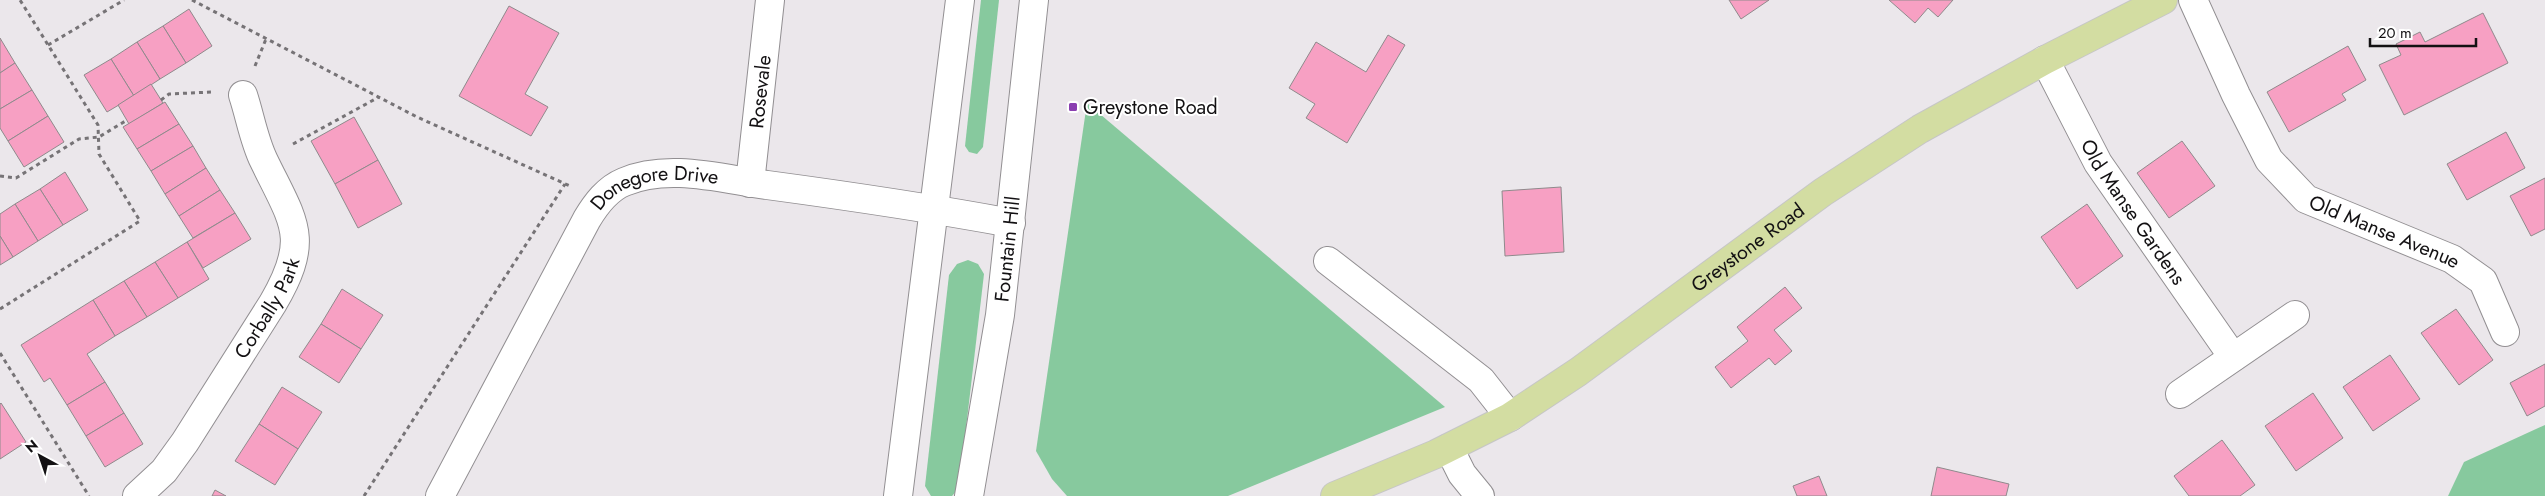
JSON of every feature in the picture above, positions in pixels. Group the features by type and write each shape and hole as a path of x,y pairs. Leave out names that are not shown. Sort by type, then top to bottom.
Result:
{"main road":[{"name":"Greystone Road","path":"1335,496 1449,448 1510,417 1578,372 1823,192 1920,129 2045,60 2163,0"}],"street":[{"name":"Rosevale","path":"750,183 770,0"},
{"path":"898,496 936,209 960,0"},
{"name":"Fountain Hill","path":"969,496 1000,315 1034,0"},
{"name":"Old Manse Avenue","path":"2193,0 2236,95 2269,160 2306,199 2452,259 2483,281 2505,332"},
{"name":"Old Manse Gardens","path":"2045,60 2098,162 2233,358"},
{"name":"Corbally Park","path":"137,496 164,471 185,442 290,272 295,247 291,216 277,183 264,160 243,95"},
{"name":"Donegore Drive","path":"440,496 587,219 600,200 623,182 654,175 686,174 936,209 1011,223"},
{"path":"1328,261 1481,380 1510,417"},
{"path":"2180,394 2296,315"},
{"path":"1449,448 1462,474 1480,496"}],"path":[{"path":"0,309 140,221 100,154 98,125 20,0"},
{"path":"48,45 124,0"},
{"path":"192,0 378,97 600,200"},
{"path":"161,100 170,94 202,90 243,95"},
{"path":"264,160 378,97"},
{"path":"0,176 16,178 80,139 99,136 127,120"},
{"path":"364,496 564,184"},
{"path":"0,354 89,496"}],"green space":[{"path":"981,0 999,0 983,147 977,154 969,152 965,146"},
{"path":"1087,103 1445,407 1228,496 1067,496 1052,479 1036,451"},
{"path":"968,260 978,264 984,274 959,488 952,496 931,496 925,486 949,275 957,264"},
{"path":"2545,425 2545,496 2448,496 2464,462"}],"building":[{"path":"1729,0 1769,0 1741,19"},
{"path":"1889,0 1953,0 1938,17 1928,8 1915,23"},
{"path":"509,6 559,33 525,94 548,107 531,136 459,96"},
{"path":"189,9 212,46 186,63 163,26"},
{"path":"2483,13 2508,63 2404,115 2379,65 2401,55 2396,44 2420,32 2425,42"},
{"path":"163,26 186,63 160,79 137,42"},
{"path":"1388,35 1405,45 1347,143 1306,118 1315,104 1289,88 1316,42 1366,72"},
{"path":"0,38 15,63 0,73"},
{"path":"137,42 160,79 134,96 111,59"},
{"path":"2348,46 2366,80 2342,94 2346,100 2289,132 2267,92"},
{"path":"111,59 134,96 107,112 84,75"},
{"path":"15,63 32,90 0,109 0,73"},
{"path":"151,84 163,103 129,124 118,105"},
{"path":"32,90 48,116 8,141 0,128 0,109"},
{"path":"165,102 179,124 137,149 123,127"},
{"path":"48,116 64,142 24,167 8,141"},
{"path":"354,117 378,160 335,184 311,141"},
{"path":"179,124 193,146 151,171 137,149"},
{"path":"2506,132 2525,168 2467,200 2447,164"},
{"path":"2182,141 2215,186 2169,218 2137,173"},
{"path":"193,146 206,168 165,194 151,171"},
{"path":"378,160 402,204 358,228 335,184"},
{"path":"206,168 220,190 179,216 165,194"},
{"path":"65,172 88,210 63,225 40,189"},
{"path":"2545,178 2545,229 2531,236 2510,196"},
{"path":"1561,187 1564,252 1505,256 1502,191"},
{"path":"40,189 63,225 38,241 15,204"},
{"path":"220,190 235,213 193,238 179,216"},
{"path":"15,204 38,241 13,257 0,236 0,214"},
{"path":"2087,204 2123,256 2077,289 2041,237"},
{"path":"235,213 251,239 203,268 187,242"},
{"path":"0,236 13,257 0,265"},
{"path":"187,242 209,279 178,298 155,262"},
{"path":"155,262 178,298 147,317 124,281"},
{"path":"124,281 147,317 115,336 93,300"},
{"path":"1785,287 1802,308 1774,330 1792,351 1775,365 1769,358 1731,388 1715,367 1748,341 1737,327"},
{"path":"342,289 383,315 361,349 321,324"},
{"path":"93,300 115,336 87,354 105,382 67,405 50,378 44,382 21,345"},
{"path":"2456,309 2493,360 2459,385 2421,333"},
{"path":"321,324 361,349 339,383 299,357"},
{"path":"2390,355 2420,399 2373,431 2343,387"},
{"path":"2545,364 2545,406 2527,416 2510,383"},
{"path":"105,382 124,413 86,436 67,405"},
{"path":"282,387 322,412 298,449 259,424"},
{"path":"2313,393 2343,438 2296,471 2265,426"},
{"path":"0,404 26,442 0,459"},
{"path":"124,413 143,444 105,467 86,436"},
{"path":"259,424 298,449 275,485 235,461"},
{"path":"2222,440 2255,485 2240,496 2189,496 2174,476"},
{"path":"1937,467 2009,484 2006,496 1931,496"},
{"path":"1819,476 1827,496 1797,496 1793,486"},
{"path":"215,490 226,496 212,496"}],"place":[{"name":"Greystone Road","path":"1073,107"}]}
